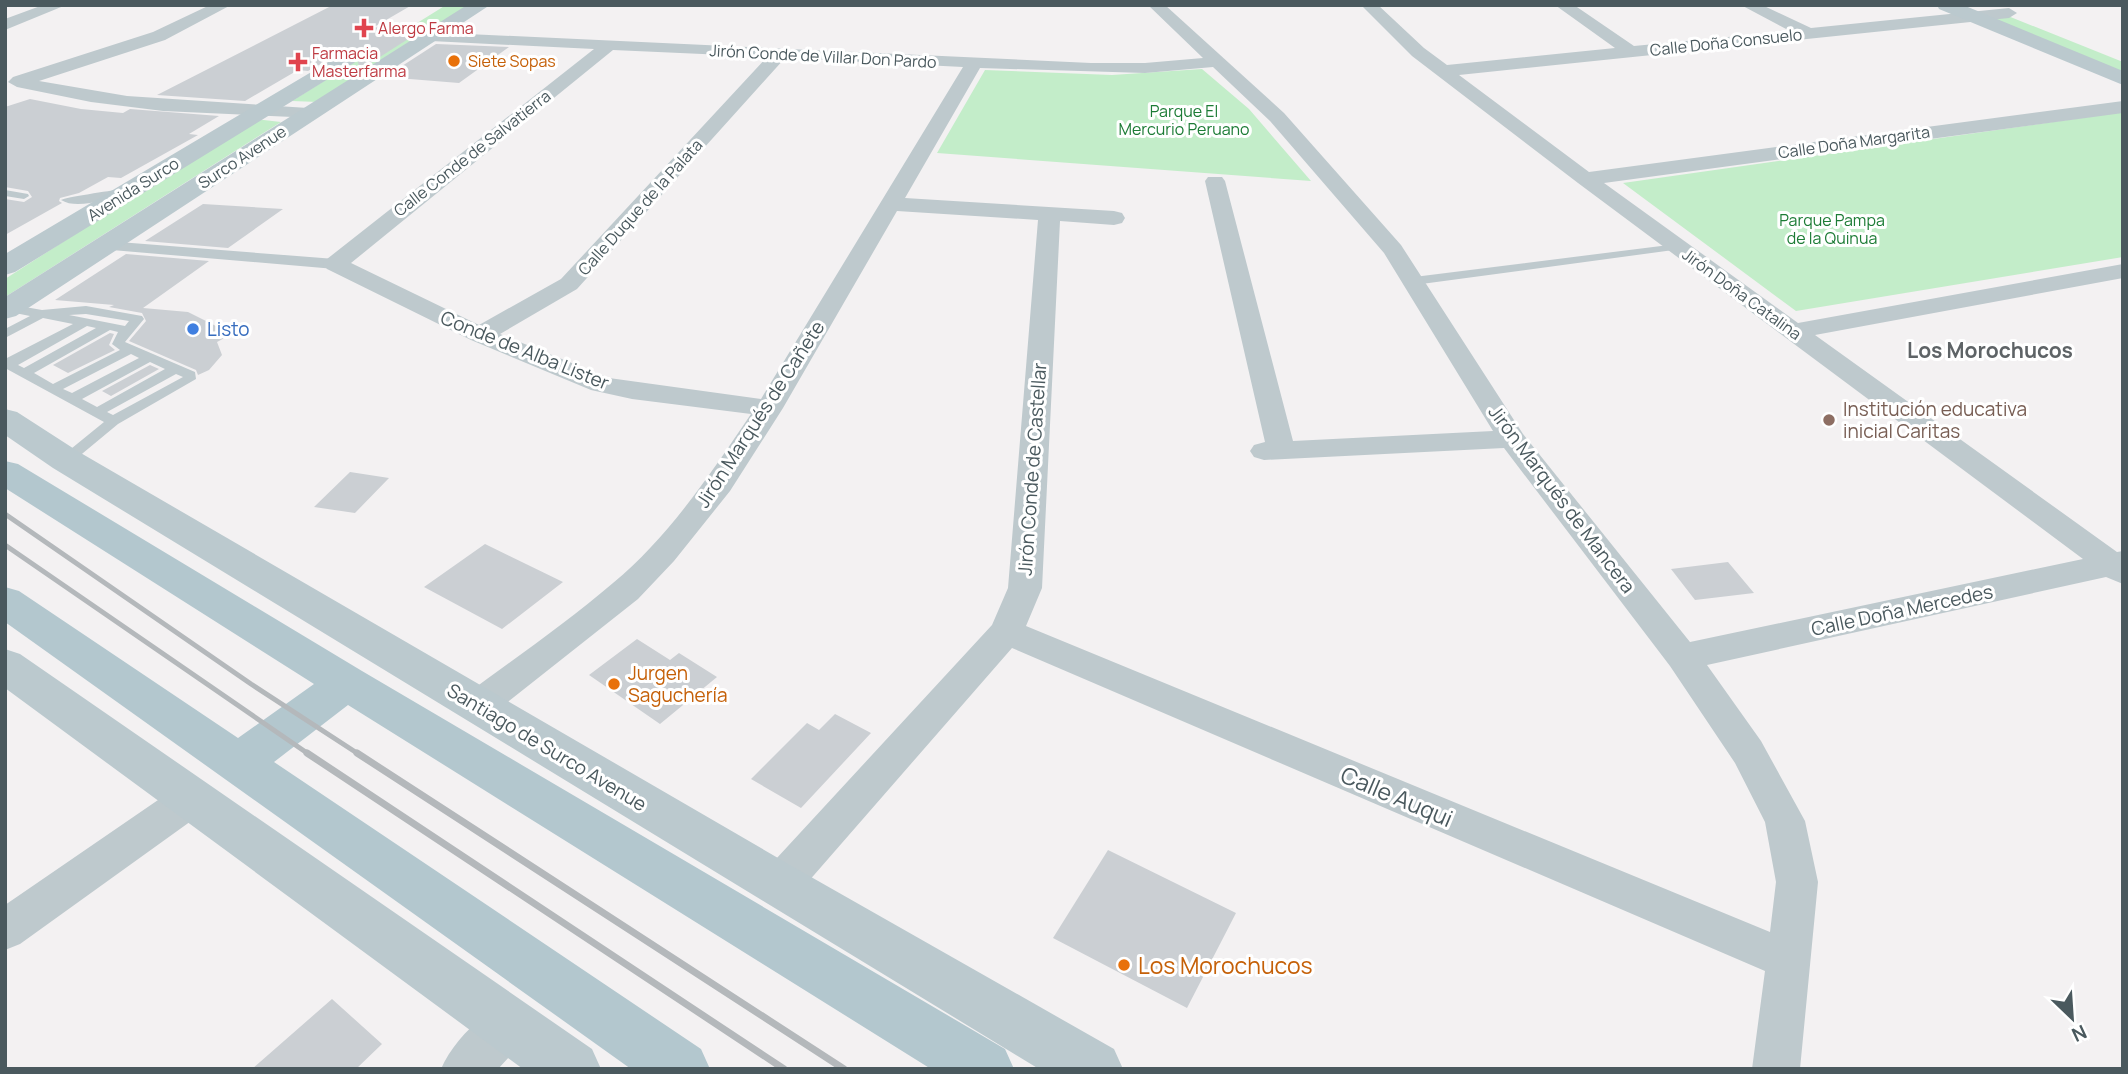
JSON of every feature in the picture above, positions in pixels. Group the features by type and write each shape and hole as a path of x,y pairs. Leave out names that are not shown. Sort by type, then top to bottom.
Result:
{"main road":[{"name":"Surco Avenue","path":"7,309 481,5"},
{"path":"1946,5 2123,79"},
{"path":"1999,9 2123,58"},
{"name":"Surco Avenue","path":"260,111 368,46"},
{"name":"Avenida Surco","path":"5,267 260,111"},
{"path":"5,253 60,234"},
{"name":"Santiago de Surco Avenue","path":"5,419 66,460 477,706 1094,1069"},
{"path":"5,472 346,683 985,1069"},
{"path":"5,601 681,1069"},
{"path":"5,665 572,1069"},
{"path":"239,762 346,683"}],"street":[{"path":"5,25 58,5"},
{"path":"12,83 159,36 223,5"},
{"name":"Jirón Marqués de Mancera","path":"1156,5 1278,117 1393,250 1512,439 1682,657 1748,752 1784,821 1797,882 1776,1069"},
{"name":"Jirón Doña Catalina","path":"1369,5 1394,31 1443,71 1585,179 2119,567"},
{"path":"1563,5 1630,52"},
{"path":"1749,5 1808,34"},
{"name":"Calle Doña Consuelo","path":"1443,71 1970,17 1999,9"},
{"name":"Jirón Conde de Villar Don Pardo","path":"431,36 974,64 1130,69 1215,62"},
{"name":"Calle Conde de Salvatierra","path":"335,263 609,45"},
{"name":"Calle Duque de la Palata","path":"480,335 569,284 780,54"},
{"name":"Jirón Marqués de Cañete","path":"477,706 626,591 663,552 719,484 768,408 974,64"},
{"path":"12,83 93,98 308,114"},
{"name":"Calle Doña Margarita","path":"1585,179 2123,107"},
{"path":"1215,181 1273,450 1512,439"},
{"path":"890,204 1114,218"},
{"name":"Jirón Conde de Castellar","path":"779,885 1006,632 1025,588 1049,215"},
{"path":"106,246 335,263"},
{"name":"Conde de Alba Lister","path":"335,263 480,335 601,384 632,391 768,408"},
{"path":"1793,331 2123,271"},
{"name":"Calle Doña Mercedes","path":"1682,657 2119,567"},
{"name":"Calle Auqui","path":"1006,632 1788,960"},
{"path":"5,930 191,799"},
{"path":"465,1069 509,1024"}],"lane":[{"path":"66,200 86,201 134,188"},
{"path":"5,193 24,196"},
{"path":"1414,281 1677,247"},
{"path":"7,309 123,329 125,333"},
{"path":"5,334 42,314 86,310 138,318 118,344 190,375 189,379 113,421 66,460"},
{"path":"7,364 84,323"},
{"path":"24,373 108,326"},
{"path":"54,389 131,349"},
{"path":"71,399 150,357"},
{"path":"7,364 113,421"},
{"path":"97,412 177,368"}],"green space":[{"path":"446,5 472,5 318,102 292,101"},
{"path":"2008,16 2123,62 2123,77 1975,17"},
{"name":"Parque El Mercurio Peruano","path":"1202,69 1249,109 1311,181 937,153 985,70 1112,75"},
{"name":"Parque Pampa de la Quinua","path":"2123,112 2123,257 1796,311 1623,183"},
{"path":"255,119 281,122 5,297 5,279"}],"building":[{"path":"333,5 412,5 374,27 416,34 361,69 358,63 360,57 346,50 308,71 298,70 245,101 157,95"},
{"name":"Siete Sopas","path":"436,44 509,47 459,83 385,77"},
{"path":"30,99 81,109 123,113 130,109 219,116 189,134 198,135 121,178 108,177 79,193 60,198 62,203 5,235 5,199 24,202 32,197 28,191 5,187 5,107"},
{"path":"203,204 283,209 228,248 145,241"},
{"path":"126,254 209,261 143,308 188,312 232,334 217,342 222,355 209,370 198,375 196,370 129,341 146,321 142,313 109,307 114,305 55,300"},
{"path":"110,333 114,334 109,345 115,350 68,373 53,365"},
{"path":"150,365 159,369 111,396 102,391"},
{"path":"350,472 389,478 355,513 314,507"},
{"path":"485,544 563,582 502,629 424,587"},
{"path":"1728,562 1754,593 1695,600 1671,569"},
{"path":"637,639 670,660 679,653 717,677 660,724 589,675"},
{"path":"835,714 871,733 801,808 751,779 807,723 819,730"},
{"path":"1108,850 1236,913 1187,1008 1053,938"},
{"path":"332,999 382,1044 356,1069 252,1069"}],"railway":[{"path":"5,514 251,684 360,755"},
{"path":"5,545 310,755"},
{"path":"357,753 844,1069"},
{"path":"310,755 784,1069"}],"place":[{"name":"Alergo Farma","path":"364,28"},
{"name":"Siete Sopas","path":"454,61"},
{"name":"Farmacia Masterfarma","path":"298,62"},
{"name":"Listo","path":"193,329"},
{"name":"Institución educativa inicial Caritas","path":"1829,420"},
{"name":"Jurgen Saguchería","path":"614,684"},
{"name":"Los Morochucos","path":"1124,965"}],"district":[{"name":"Los Morochucos","path":"1990,350"}]}
